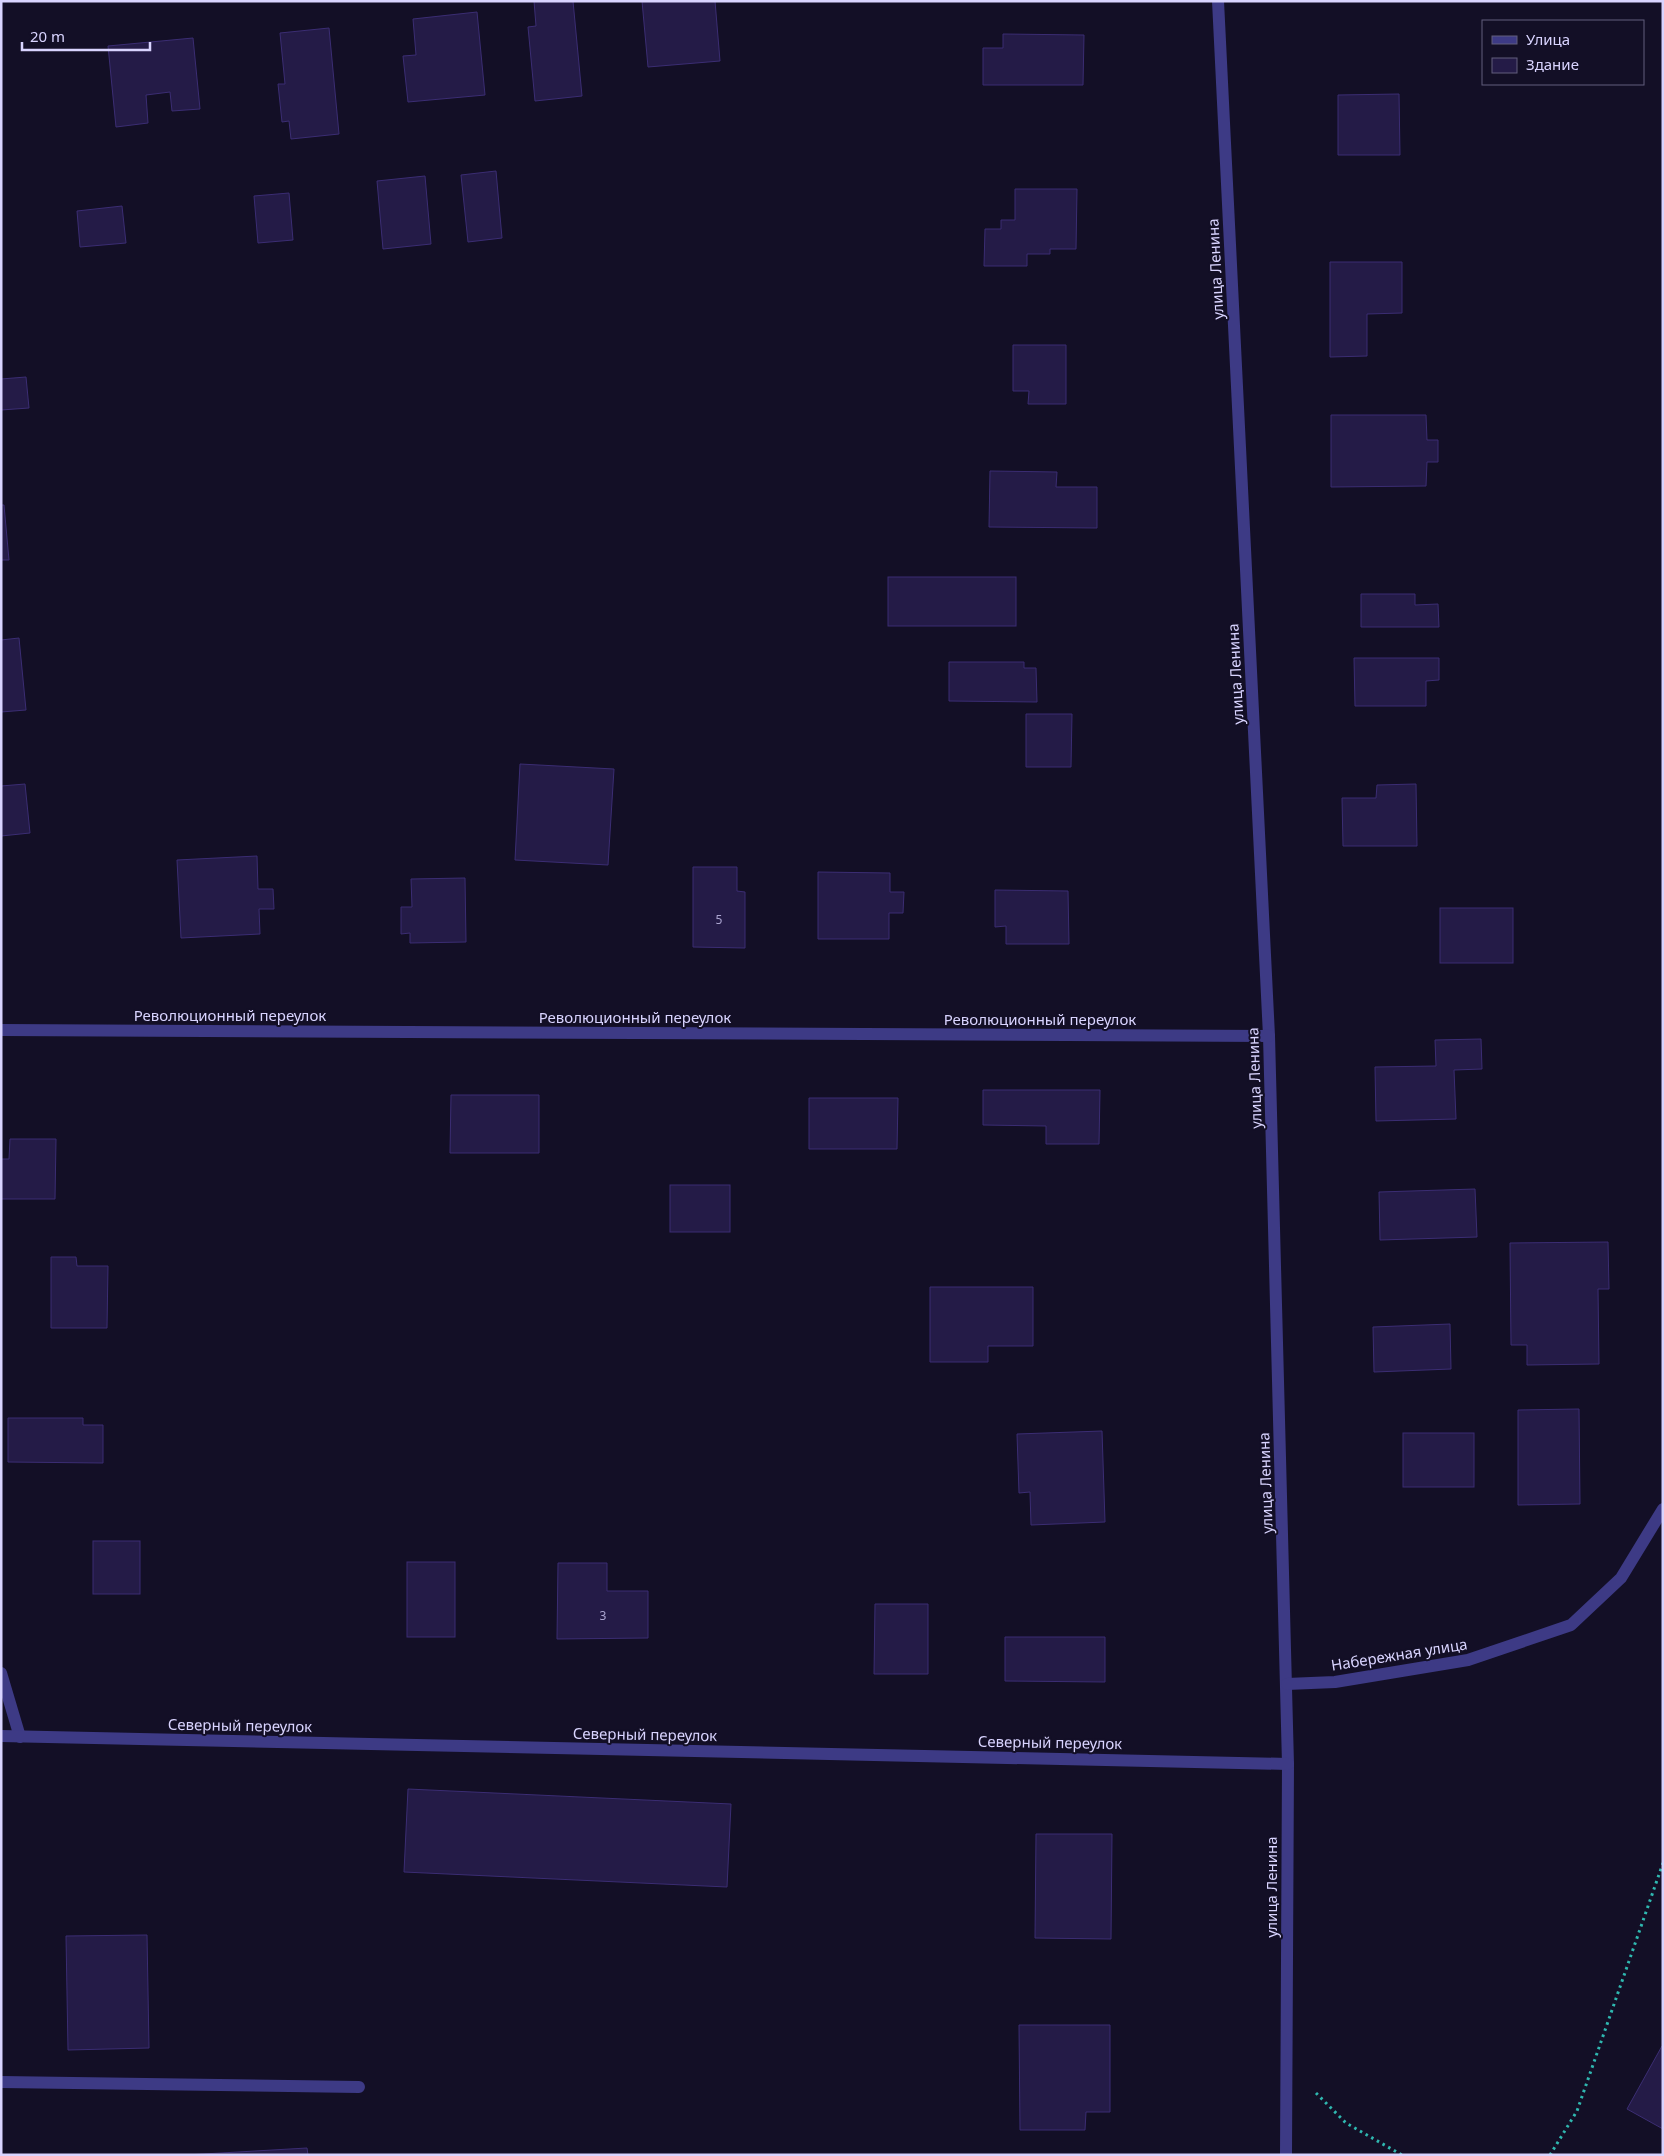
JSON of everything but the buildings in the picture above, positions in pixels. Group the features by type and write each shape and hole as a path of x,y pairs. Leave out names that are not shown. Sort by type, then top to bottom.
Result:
{"street":[{"name":"улица Ленина","path":"1218,1 1269,1036 1287,1684 1286,2155"},
{"name":"Революционный переулок","path":"1,1030 1269,1036"},
{"name":"Набережная улица","path":"1287,1684 1335,1682 1468,1660 1571,1625 1621,1578 1663,1509"},
{"path":"1,1673 20,1736"},
{"name":"Северный переулок","path":"1,1736 1288,1764"},
{"path":"1,2082 358,2087"}],"path":[{"path":"1550,2155 1577,2111 1663,1863"},
{"path":"1286,2062 1346,2123 1402,2155"}]}
